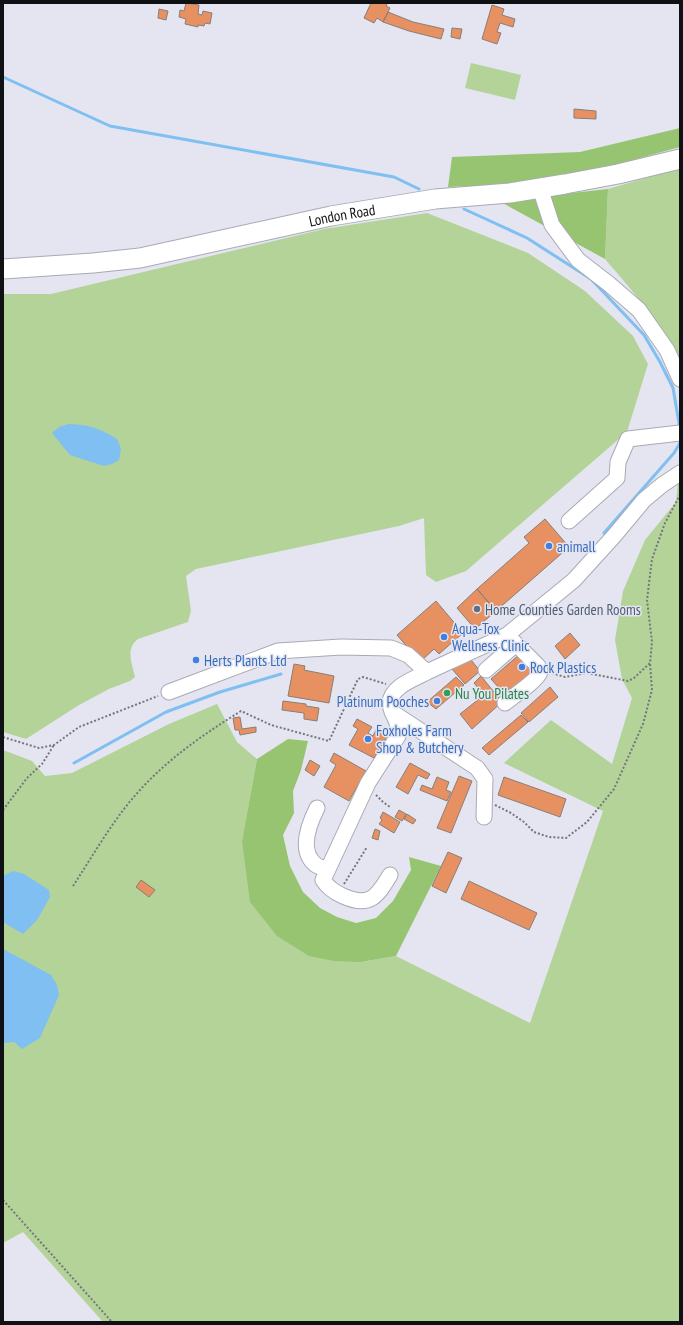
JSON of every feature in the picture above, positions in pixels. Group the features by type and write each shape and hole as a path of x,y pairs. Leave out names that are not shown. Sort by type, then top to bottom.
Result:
{"main road":[{"name":"London Road","path":"3,269 93,264 140,258 374,208 435,199 510,193 618,174 680,159"}],"lane":[{"path":"540,188 552,225 578,260 609,284 638,310 667,350 680,379"},
{"path":"569,521 617,478 618,462 628,439 680,433"},
{"path":"486,670 512,639 559,592 574,580 611,540 644,500 662,485 680,473"},
{"path":"505,703 540,674 538,666 512,639"},
{"path":"390,875 383,887 375,896 359,902 352,901 338,894 327,886 324,880 368,783 400,731 390,703 394,693 399,688 427,672 512,639"},
{"path":"169,692 278,651 286,650 341,647 391,648 408,655 427,672"},
{"path":"392,712 477,768 485,779 484,817"},
{"path":"317,808 307,833 306,845 309,857 313,862 317,866 328,869"}],"path":[{"path":"484,799 511,813 524,822 534,832 549,837 566,838 588,822 614,789 643,724 652,690 650,663 652,642 647,600 652,559 665,523 680,495"},
{"path":"540,670 565,677 587,673 628,681 634,678 650,663"},
{"path":"73,886 122,812 140,790 174,757 202,735 241,711 271,725 329,741 358,679 363,677 399,688"},
{"path":"3,736 39,748 54,745 79,728 169,692"},
{"path":"3,810 27,778 42,764 54,745"},
{"path":"368,783 383,802 390,807"},
{"path":"338,894 367,847"},
{"path":"3,1200 112,1322"}],"green space":[{"path":"471,63 521,75 515,100 465,88"},
{"path":"680,128 680,147 578,175 524,184 448,187 452,157 580,152"},
{"path":"680,168 680,365 665,336 647,309 605,259 608,189"},
{"path":"608,189 605,259 499,201"},
{"path":"427,213 528,253 585,291 633,336 648,364 627,432 466,571 436,582 426,575 424,518 399,526 196,569 186,576 191,611 188,622 138,639 134,643 130,656 135,677 130,681 109,689 79,705 26,739 3,732 3,294 51,294 324,229"},
{"path":"680,480 680,1322 103,1322 23,1232 3,1243 3,750 32,761 45,776 72,773 169,724 217,704 237,742 257,759 242,841 361,962 396,956 530,1023 603,811 504,763 551,720 612,764 632,698 622,679 615,640 623,591 645,540 676,502 678,482"},
{"path":"288,739 308,741 301,770 293,791 294,813 283,835 290,866 303,892 320,908 337,917 356,923 376,918 393,901 411,870 409,857 441,866 396,956 361,962 334,961 309,956 277,936 250,902 242,841 257,759"}],"water":[{"path":"69,424 83,425 94,428 117,439 121,449 119,460 104,466 70,455 52,433 59,427"},
{"path":"13,871 24,874 49,890 50,897 37,920 23,934 3,922 3,876"},
{"path":"3,949 51,975 57,985 59,995 40,1038 22,1049 14,1042 3,1043"}],"building":[{"path":"186,3 199,5 198,14 202,15 203,11 212,13 210,24 205,23 204,26 198,25 198,27 185,24 186,19 179,17 180,10 184,11"},
{"path":"371,3 385,3 387,4 386,6 390,8 383,22 377,18 374,23 364,18"},
{"path":"492,5 504,9 502,15 515,19 513,27 500,23 497,32 501,33 497,44 482,39"},
{"path":"159,9 168,11 166,20 158,18"},
{"path":"388,12 413,22 444,29 441,39 409,31 383,22"},
{"path":"452,28 462,29 460,39 451,37"},
{"path":"574,109 596,111 596,119 574,118"},
{"path":"545,519 569,547 496,611 477,589 529,543 524,537"},
{"path":"477,589 496,611 475,629 457,608"},
{"path":"436,601 463,633 439,654 434,649 420,662 397,635"},
{"path":"570,633 580,645 565,659 555,646"},
{"path":"520,654 537,673 508,698 491,679"},
{"path":"467,655 480,671 465,684 452,669"},
{"path":"294,664 305,666 304,670 334,676 329,703 288,696"},
{"path":"481,676 502,702 472,729 460,714 484,695 474,683"},
{"path":"456,677 464,685 436,709 427,702"},
{"path":"550,687 558,697 529,722 521,713"},
{"path":"283,701 306,704 306,706 319,708 317,721 304,719 304,713 282,710"},
{"path":"521,715 528,722 489,755 482,748"},
{"path":"240,717 242,729 256,727 256,732 240,735 239,730 235,730 233,718"},
{"path":"357,719 372,727 368,733 373,736 377,728 389,733 374,758 349,745 358,729 353,726"},
{"path":"334,753 366,771 349,801 324,787 336,765 330,761"},
{"path":"310,760 320,766 314,776 305,770"},
{"path":"410,763 430,774 427,779 418,775 408,794 396,787"},
{"path":"459,776 472,781 451,833 437,828"},
{"path":"437,777 449,782 446,790 451,792 447,801 420,790 422,785 432,789"},
{"path":"504,777 566,799 560,817 498,795"},
{"path":"399,810 406,814 402,821 395,817"},
{"path":"383,812 400,822 394,833 379,824 382,820 380,818"},
{"path":"407,814 416,820 413,824 404,819"},
{"path":"375,829 380,831 378,840 372,838"},
{"path":"448,852 462,858 446,893 432,886"},
{"path":"141,880 155,890 149,897 136,887"},
{"path":"469,881 537,913 529,930 461,899"}],"waterway":[{"path":"3,77 110,126 394,177 419,189"},
{"path":"464,209 527,238 591,279 644,335 673,388 680,429"},
{"path":"604,533 674,453 680,443"},
{"path":"74,763 166,712 220,692 281,674"}],"place":[{"name":"animall","path":"549,546"},
{"name":"Home Counties Garden Rooms","path":"477,609"},
{"name":"Aqua-Tox Wellness Clinic","path":"444,637"},
{"name":"Herts Plants Ltd","path":"196,660"},
{"name":"Rock Plastics","path":"522,667"},
{"name":"Nu You Pilates","path":"447,693"},
{"name":"Platinum Pooches","path":"437,701"},
{"name":"Foxholes Farm Shop & Butchery","path":"368,739"}]}
